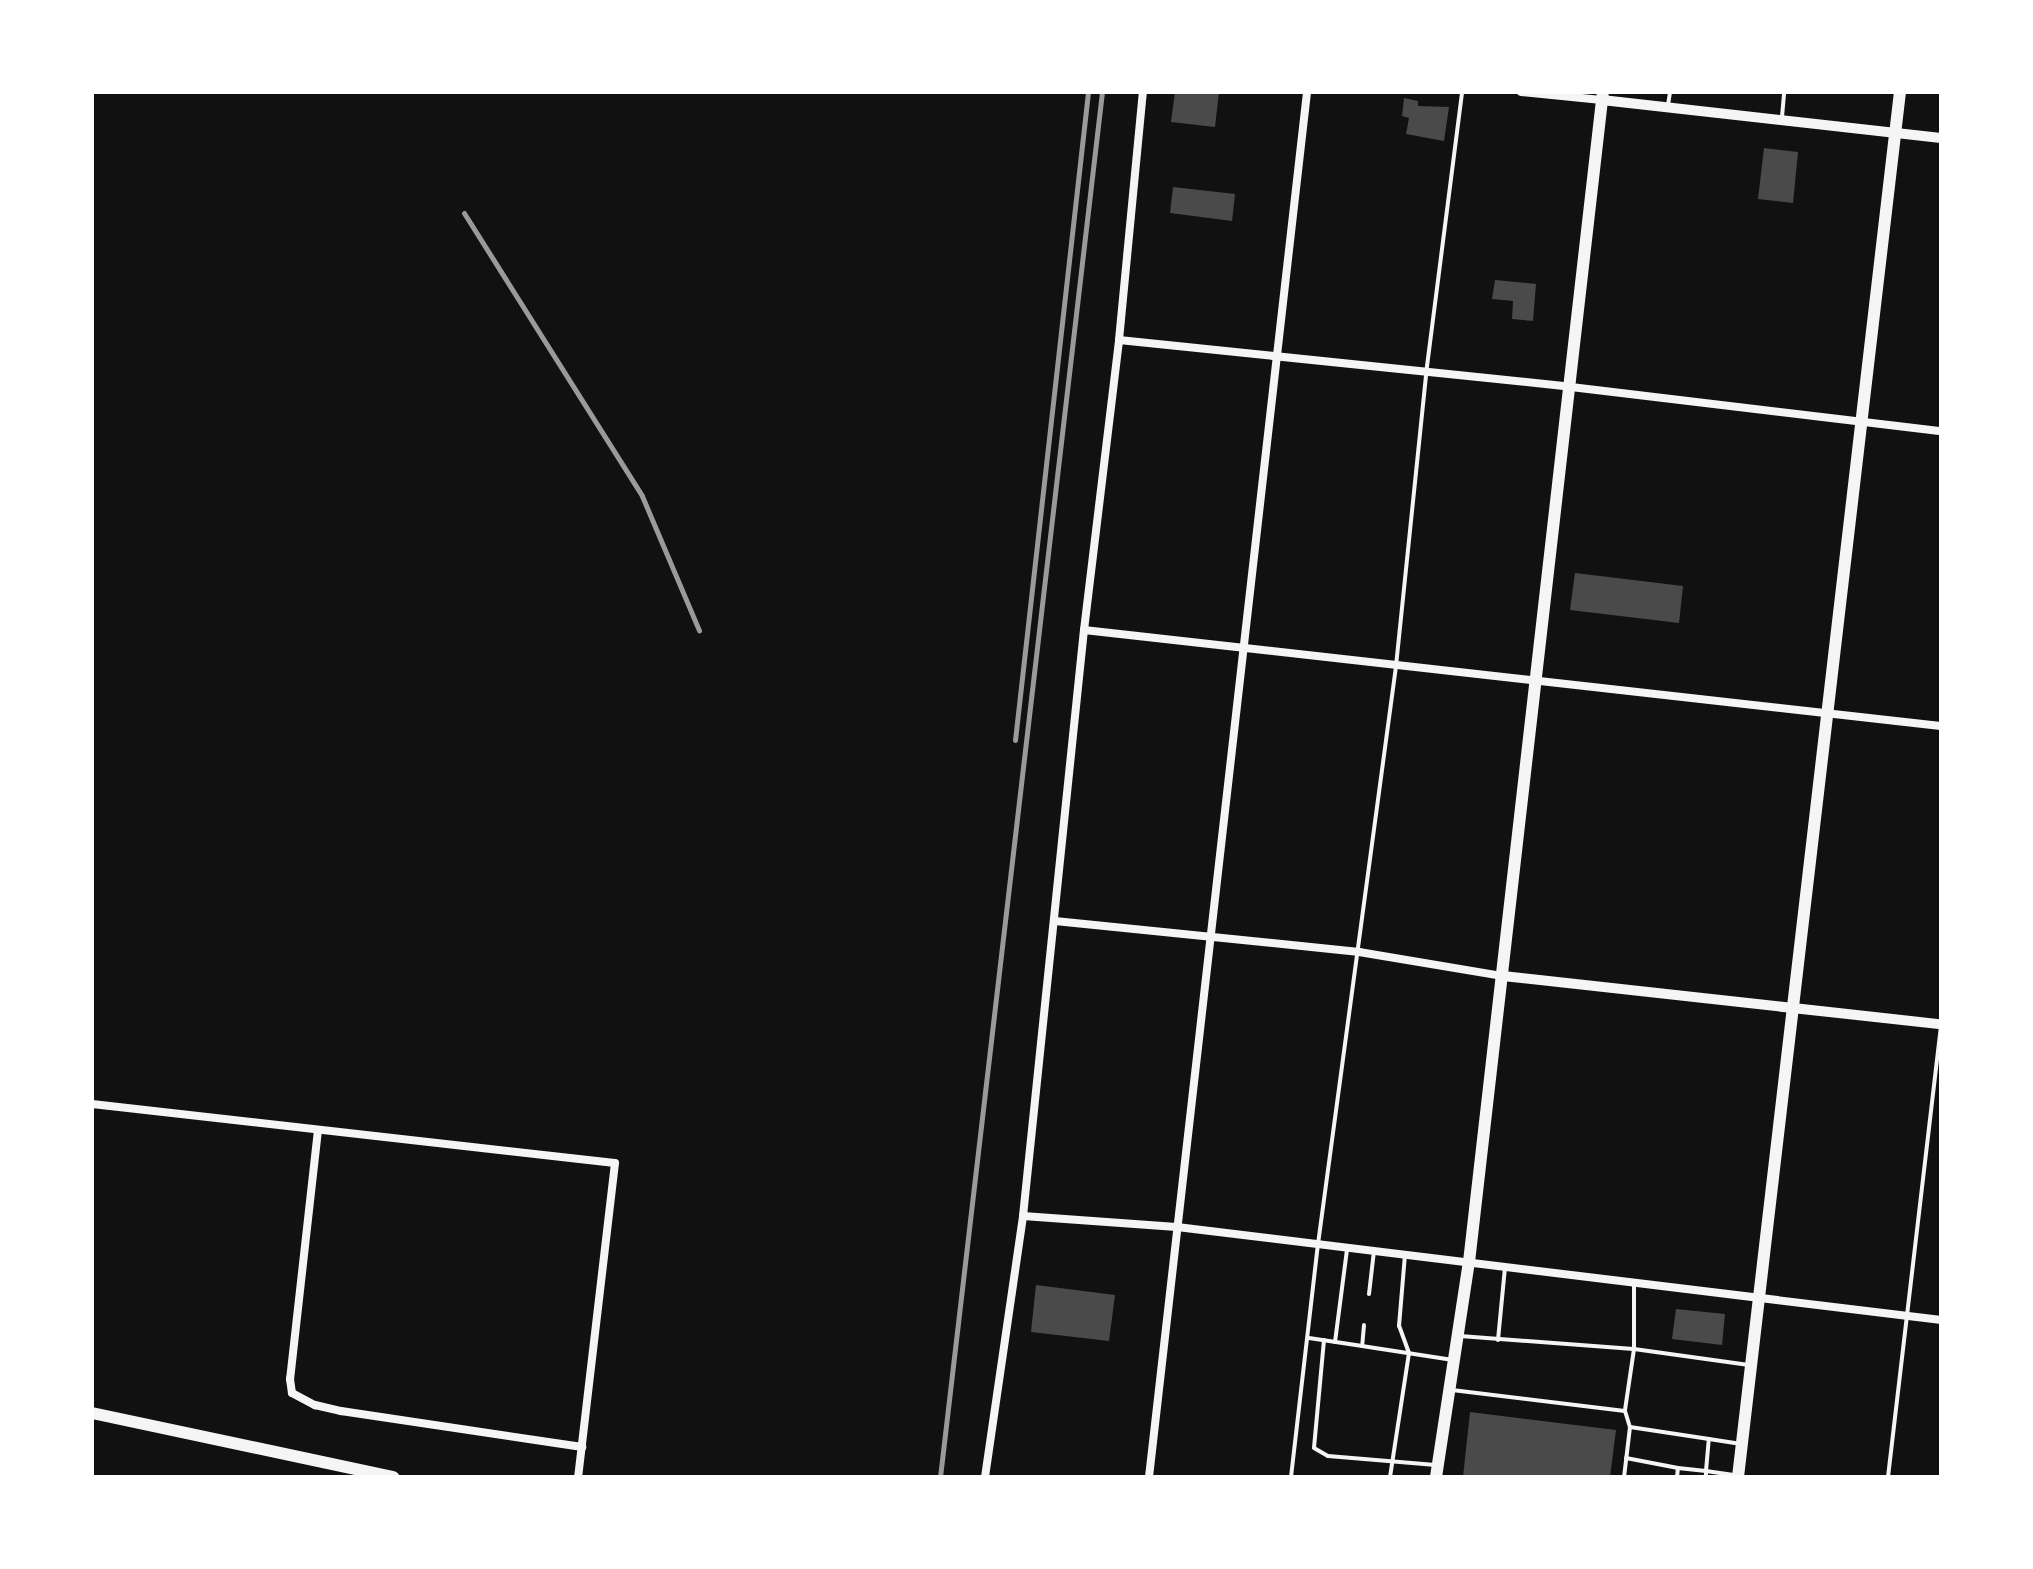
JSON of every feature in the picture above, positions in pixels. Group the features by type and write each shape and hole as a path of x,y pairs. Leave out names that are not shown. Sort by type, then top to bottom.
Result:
{"main road":[{"path":"1738,1476 1761,1296 1825,710 1900,92"},
{"path":"1437,1474 1469,1262 1603,96"},
{"path":"92,1413 393,1477"}],"street":[{"path":"985,1477 1023,1216 1084,630 1119,340 1143,92"},
{"path":"1149,1477 1274,356 1307,92"},
{"path":"1521,92 1603,96 1667,107 1941,138"},
{"path":"1119,340 1571,387 1941,431"},
{"path":"1084,630 1669,697 1825,710 1941,726"},
{"path":"1055,921 1359,952 1503,976 1941,1024"},
{"path":"92,1104 615,1163 578,1477"},
{"path":"318,1130 290,1379 292,1393 315,1405 341,1411 582,1447"},
{"path":"1023,1216 1177,1227 1941,1320"}],"lane":[{"path":"1291,1477 1318,1244 1396,666 1426,374 1462,92"},
{"path":"1667,107 1670,92"},
{"path":"1782,119 1784,92"},
{"path":"1888,1477 1941,1024"},
{"path":"1335,1342 1347,1248"},
{"path":"1369,1294 1374,1251"},
{"path":"1390,1477 1409,1353 1399,1326 1405,1255"},
{"path":"1498,1340 1505,1266"},
{"path":"1624,1477 1630,1427 1625,1411 1634,1349 1634,1281"},
{"path":"1362,1346 1364,1325"},
{"path":"1458,1336 1634,1349 1752,1365"},
{"path":"1308,1338 1454,1360"},
{"path":"1324,1340 1314,1448 1328,1456 1393,1461 1437,1474"},
{"path":"1450,1390 1625,1411"},
{"path":"1630,1427 1742,1444"},
{"path":"1706,1474 1709,1439"},
{"path":"1626,1458 1706,1474 1738,1476"},
{"path":"1677,1477 1678,1468"}],"building":[{"path":"1175,92 1219,92 1215,127 1171,122"},
{"path":"1404,98 1418,101 1418,106 1449,107 1444,141 1406,134 1409,118 1402,116"},
{"path":"1764,148 1798,152 1793,203 1758,199"},
{"path":"1173,187 1235,194 1232,221 1170,213"},
{"path":"1495,280 1536,284 1533,321 1512,319 1513,301 1492,299"},
{"path":"1575,573 1683,586 1679,623 1570,610"},
{"path":"1036,1285 1115,1295 1109,1341 1031,1332"},
{"path":"1676,1309 1725,1314 1722,1345 1672,1339"},
{"path":"1470,1412 1616,1430 1610,1477 1463,1477"}],"railway":[{"path":"1015,740 1088,92"},
{"path":"940,1477 1102,92"},
{"path":"464,213 642,496 699,630"}]}
